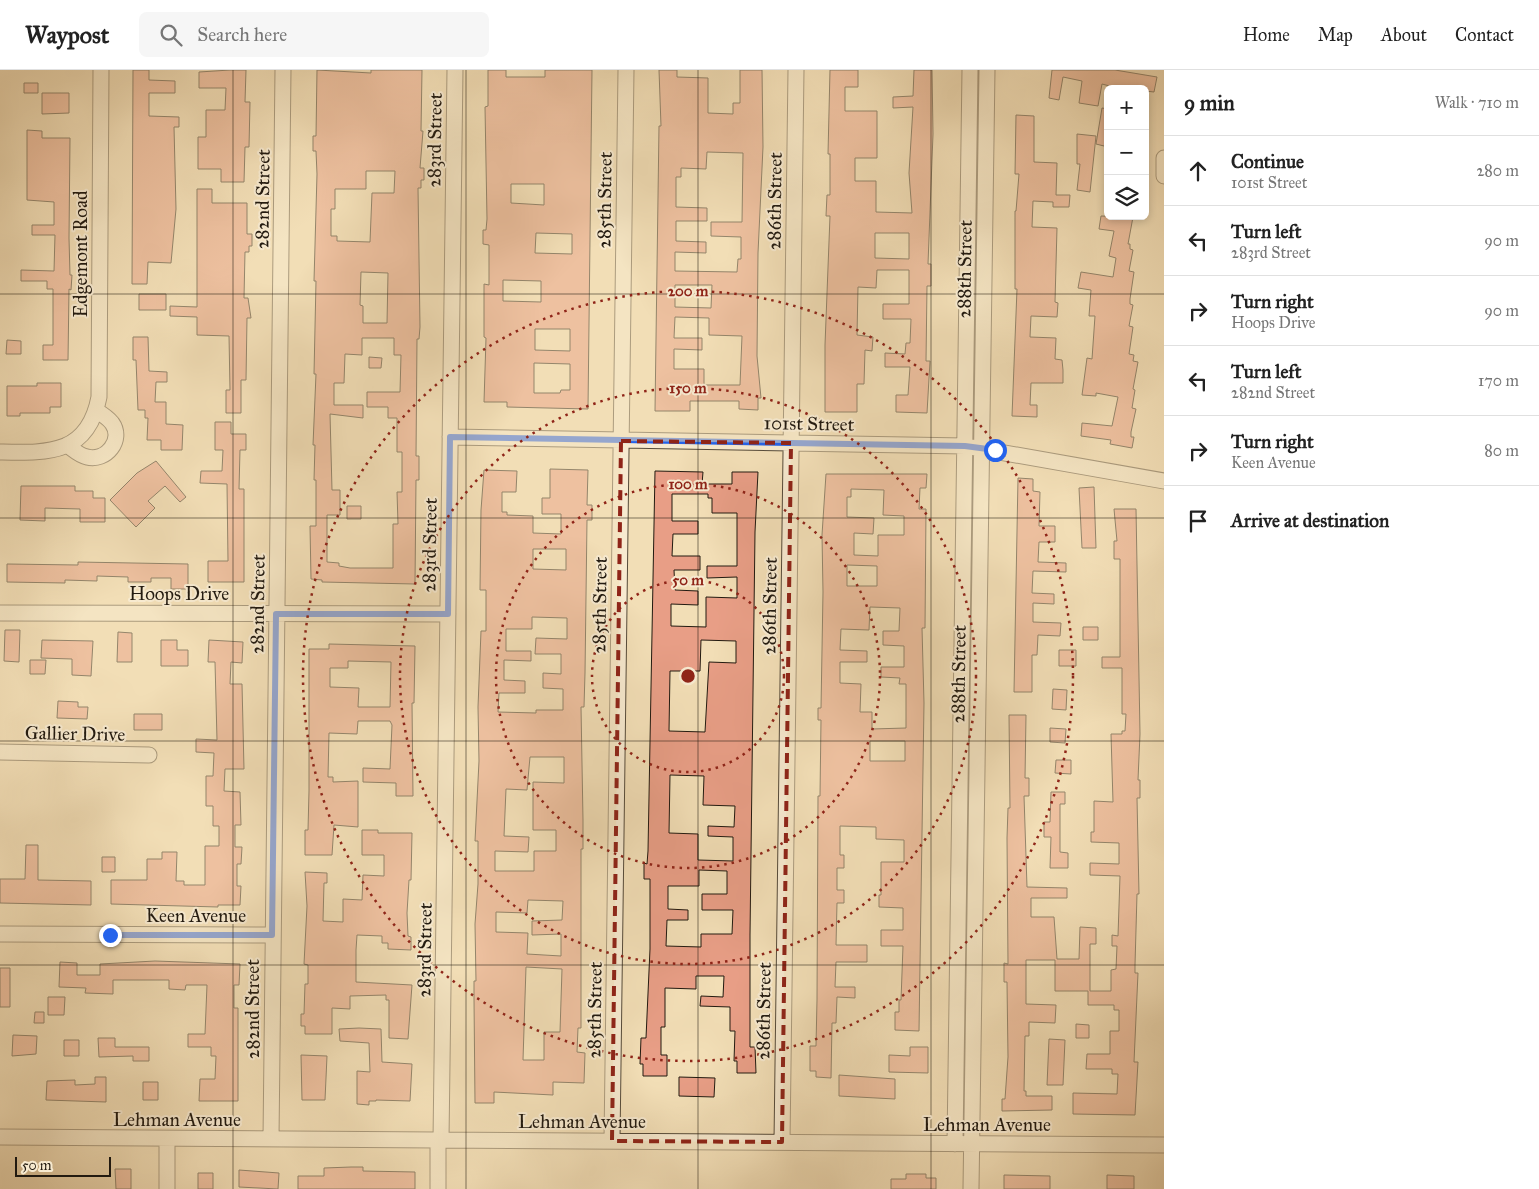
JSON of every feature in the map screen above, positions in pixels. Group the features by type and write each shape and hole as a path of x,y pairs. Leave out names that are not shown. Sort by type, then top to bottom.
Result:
{"street":[{"name":"Edgemont Road","path":"68,445 83,434 96,411 99,397 101,70"},
{"name":"282nd Street","path":"271,1139 283,70"},
{"name":"283rd Street","path":"438,1189 455,70"},
{"name":"285th Street","path":"612,1142 626,70"},
{"name":"286th Street","path":"782,1142 796,70"},
{"name":"288th Street","path":"955,1144 970,70"},
{"name":"288th Street","path":"971,1189 987,70"},
{"path":"1164,158 1164,176"},
{"path":"969,160 986,160"},
{"path":"967,301 984,301"},
{"path":"0,452 45,453 68,445 81,455 89,458 104,456 112,448 116,435 113,424 96,411"},
{"name":"101st Street","path":"450,437 965,446 1164,481"},
{"name":"Hoops Drive","path":"0,613 448,614"},
{"path":"962,680 978,681"},
{"name":"Gallier Drive","path":"0,752 149,755"},
{"name":"Keen Avenue","path":"0,934 272,935"},
{"name":"Lehman Avenue","path":"0,1137 1164,1145"},
{"path":"167,1138 167,1189"}],"highlighted area":[{"path":"621,441 791,443 782,1142 612,1141"}],"building":[{"path":"133,70 149,70 149,80 175,81 175,93 149,93 149,116 179,117 179,127 174,127 176,209 171,263 148,262 147,284 132,284"},
{"path":"246,70 245,102 250,102 249,147 245,147 244,182 221,182 221,169 198,169 198,137 206,137 206,110 225,110 226,88 199,88 199,72"},
{"path":"317,70 371,73 371,70 422,70 421,131 423,131 420,168 424,168 424,180 421,180 421,188 418,188 420,327 419,339 417,339 416,456 419,456 419,480 416,480 415,584 322,582 322,580 311,579 310,526 316,526 315,445 313,445 316,374 314,374 316,281 314,281 317,174 316,151 313,151 313,136 316,136","holes":["366,171 395,171 394,193 372,193 370,242 337,241 337,236 331,236 331,209 335,209 335,189 366,189","361,272 388,273 387,323 363,323 363,306 360,305","362,338 394,338 394,355 401,355 400,392 367,392 367,407 388,407 388,418 397,418 397,452 402,452 402,492 397,492 398,524 393,524 393,568 350,568 339,566 339,563 327,562 327,515 340,515 340,490 332,490 330,414 363,418 363,405 334,405 334,383 344,383 345,354 362,355"]},
{"path":"488,70 506,70 506,77 545,77 545,70 592,70 588,409 507,407 507,402 484,402 486,338 484,337 484,284 489,285 489,245 483,244 483,230 486,230 487,219 485,107 488,106","holes":["511,184 544,184 544,205 511,203","536,233 572,234 572,254 535,253","503,280 541,281 541,302 503,301","535,329 570,329 570,351 535,350","534,363 570,364 570,390 561,390 560,393 534,393"]},
{"path":"659,70 677,70 677,77 708,78 708,113 733,114 733,103 740,103 740,70 762,70 763,147 758,253 757,356 761,398 758,398 758,410 739,409 739,401 690,401 690,411 655,411 659,126 661,126","holes":["707,152 743,153 742,222 711,222 711,236 741,237 741,259 738,259 737,272 675,271 675,252 706,253 706,242 676,241 676,221 707,221 707,208 676,207 676,177 681,177 681,168 706,169","675,285 712,285 711,308 675,307","675,317 709,318 709,335 742,336 740,385 704,385 704,369 674,369 674,349 702,350 702,338 674,338"]},
{"path":"830,70 858,70 858,87 845,87 845,111 877,111 877,158 855,158 855,181 876,181 876,212 912,213 909,173 913,107 893,108 893,97 913,96 914,70 932,70 933,134 928,264 931,264 931,286 927,286 926,361 930,361 927,413 896,412 896,395 908,395 910,367 885,367 885,353 905,354 906,343 910,343 911,319 883,319 883,304 909,304 909,270 877,270 876,288 858,287 857,335 873,337 872,351 865,350 864,384 857,384 857,412 825,412 825,345 830,216 826,216 827,195 830,195 830,154 828,154","holes":["875,233 909,233 909,259 875,258"]},
{"path":"1052,70 1115,70 1157,77 1154,92 1149,91 1149,85 1102,84 1098,106 1079,103 1082,81 1063,77 1059,100 1049,98"},
{"path":"24,83 38,83 38,93 24,93"},
{"path":"42,93 69,93 69,113 42,114"},
{"path":"1102,108 1104,108 1104,146 1096,144"},
{"path":"1016,115 1034,116 1034,162 1057,163 1056,195 1070,195 1069,207 1053,207 1053,202 1033,201 1032,227 1057,228 1055,302 1058,303 1057,317 1031,316 1030,337 1056,338 1055,359 1062,360 1063,370 1063,383 1031,383 1030,405 1037,405 1037,417 1012,416 1017,289 1015,289 1015,211 1019,174 1015,174"},
{"path":"27,130 42,131 42,138 70,138 69,238 70,275 72,275 71,290 69,289 68,360 43,360 43,345 53,345 53,289 47,289 47,281 21,281 21,270 54,271 55,235 32,235 32,225 54,225 54,202 27,200"},
{"path":"1077,134 1096,136 1090,192 1077,190 1080,164 1077,164"},
{"path":"197,189 212,189 212,203 247,203 247,234 252,234 252,246 249,246 249,252 245,252 244,298 248,298 251,318 247,318 246,380 241,380 241,413 226,413 226,390 230,390 229,336 197,335 197,317 170,316 170,306 197,307"},
{"path":"1101,216 1104,216 1104,220 1132,220 1128,244 1130,244 1130,249 1133,250 1129,271 1134,272 1130,299 1130,304 1133,305 1129,326 1133,327 1129,354 1134,355 1133,361 1138,362 1133,389 1135,390 1132,408 1136,409 1131,432 1131,437 1134,437 1132,448 1110,444 1111,440 1081,436 1082,423 1112,426 1118,397 1096,393 1096,396 1082,395 1087,358 1092,359 1095,316 1089,316 1091,290 1078,288 1081,272 1113,277 1116,258 1109,256 1114,231 1099,229"},
{"path":"139,294 166,294 166,310 139,310"},
{"path":"133,337 148,337 149,371 167,372 167,382 156,382 155,402 166,402 166,424 183,425 182,450 161,450 161,440 147,440 148,418 145,418 145,410 138,410 136,360 133,360"},
{"path":"7,340 21,341 21,354 6,354"},
{"path":"369,357 382,358 381,368 369,368"},
{"path":"37,383 61,383 61,407 50,407 50,413 20,413 20,416 7,416 7,386 37,386"},
{"path":"215,422 231,422 231,434 246,434 246,450 240,450 239,489 244,489 244,582 208,582 208,561 228,561 227,484 200,483 201,471 222,471 223,450 215,450"},
{"path":"156,461 186,497 180,502 165,486 148,501 155,508 136,527 110,500 137,473"},
{"path":"550,469 588,470 587,505 592,505 592,520 587,520 584,707 581,707 583,849 581,849 581,1028 578,1028 577,1052 585,1053 584,1083 553,1082 553,1095 494,1092 494,1103 475,1103 474,981 476,981 475,924 478,884 478,841 475,841 479,761 478,707 481,631 486,631 486,590 480,590 481,510 484,470 517,471 516,492 502,492 502,512 507,512 507,515 533,516 533,533 561,534 561,514 542,514 542,498 550,498","holes":["533,549 566,549 566,570 533,569","532,617 567,618 567,639 536,638 535,654 561,654 561,674 543,673 543,688 563,689 563,710 536,710 536,713 498,712 499,693 525,693 525,681 504,680 504,660 531,661 531,651 506,651 506,629 532,629","530,757 564,757 564,783 533,782 533,830 556,830 556,851 534,851 534,871 495,871 495,851 528,852 529,837 504,836 506,789 527,790","528,900 563,901 562,920 532,921 532,935 561,934 561,956 527,954 528,933 496,932 496,912 527,913","526,967 562,969 560,1032 544,1032 544,1060 523,1060"]},
{"path":"655,471 703,472 702,484 732,484 732,472 758,472 755,532 750,935 750,1047 755,1047 756,1073 737,1073 737,1061 734,1061 735,1031 730,1031 730,1007 700,1006 701,996 723,997 724,976 696,976 696,989 665,988 665,1027 661,1027 661,1055 667,1055 667,1076 643,1076 643,1064 640,1064 641,1038 646,1038 650,949 650,879 644,879 644,863 647,864","holes":["672,494 708,494 708,498 712,498 712,513 737,513 737,566 707,566 707,578 737,577 737,598 706,597 706,627 671,626 671,604 698,605 698,591 675,590 674,570 700,570 700,556 672,556 673,534 698,534 698,521 672,521","701,640 736,641 736,663 709,662 705,732 669,731 670,671 700,671","670,775 704,776 703,805 735,806 734,827 708,826 708,836 733,837 733,861 698,860 698,834 669,833","699,870 727,871 727,894 702,894 702,910 733,910 732,934 701,934 701,947 666,946 667,920 688,920 688,910 668,909 668,886 699,886"]},
{"path":"826,474 927,474 926,488 920,488 919,509 926,509 925,628 922,628 924,703 919,1031 895,1030 895,1012 899,1012 899,1000 901,1000 903,946 881,946 881,930 903,930 903,908 879,907 879,895 881,895 881,862 904,862 904,840 876,839 876,827 840,826 840,855 844,855 844,868 837,868 837,890 844,890 844,903 837,903 836,945 867,945 867,962 836,962 835,987 855,987 855,998 837,997 836,1023 832,1023 831,1078 816,1077 816,1071 810,1071 810,1046 816,1046 818,796 820,796 821,720 818,720 818,708 821,708 822,535","holes":["851,489 884,490 883,515 904,516 904,535 878,535 878,556 854,555 854,533 873,534 874,518 847,517 847,497 851,497","847,565 877,566 877,586 847,586","870,607 900,608 899,631 883,631 883,645 904,646 904,667 881,667 881,677 900,678 899,684 906,684 906,728 872,729 872,712 860,712 861,684 840,683 840,662 867,662 867,651 840,650 841,629 869,630","870,741 905,741 905,761 870,761"]},
{"path":"1018,478 1033,479 1033,491 1040,492 1039,526 1055,526 1055,542 1039,542 1038,562 1066,563 1066,572 1033,571 1032,593 1054,594 1054,604 1033,603 1033,622 1061,623 1060,636 1038,635 1037,655 1032,655 1032,692 1014,692"},
{"path":"21,486 75,486 75,491 93,491 93,498 105,498 105,522 80,522 80,509 45,508 45,521 20,520"},
{"path":"1094,487 1096,548 1082,548 1079,488"},
{"path":"347,506 361,506 361,519 347,519"},
{"path":"1114,509 1136,509 1140,734 1138,780 1140,780 1140,798 1137,798 1139,894 1137,894 1135,973 1138,973 1134,1062 1138,1062 1135,1115 1073,1114 1073,1093 1117,1094 1118,1074 1112,1074 1112,1069 1086,1069 1087,1054 1110,1054 1110,1031 1119,1031 1119,1010 1114,1010 1114,1005 1088,1005 1088,991 1055,991 1055,960 1026,960 1026,1004 1056,1005 1055,1023 1029,1022 1029,1036 1025,1036 1024,1091 1026,1091 1026,1096 1052,1096 1052,1110 1002,1111 1002,1099 1005,1099 1008,1057 1007,982 1004,982 1004,963 1008,964 1007,838 1008,808 1010,808 1009,715 1026,715 1025,778 1029,778 1029,796 1024,796 1027,887 1067,888 1067,898 1031,898 1031,917 1054,917 1057,959 1079,959 1080,927 1096,928 1096,944 1090,944 1090,991 1111,991 1111,970 1116,969 1117,946 1112,946 1112,935 1118,936 1120,876 1090,875 1090,863 1119,864 1119,843 1091,842 1091,832 1094,832 1094,801 1113,802 1111,734 1122,734 1122,731 1125,731 1126,714 1122,714 1122,668 1102,668 1102,657 1120,657 1120,559 1114,559 1114,541 1117,541"},
{"path":"78,562 188,564 188,589 171,589 171,578 151,578 151,582 128,582 128,577 97,576 97,581 65,580 65,583 7,582 7,564 78,565"},
{"path":"1083,627 1098,627 1098,640 1083,640"},
{"path":"5,630 20,630 19,662 4,661"},
{"path":"118,632 132,633 132,662 117,662"},
{"path":"42,640 93,641 91,676 72,675 72,659 41,658"},
{"path":"161,640 177,640 177,650 188,650 188,666 161,666"},
{"path":"209,640 243,642 242,663 231,662 230,684 242,684 244,769 225,769 224,791 240,792 241,825 235,825 235,847 242,847 241,864 237,864 237,886 241,886 240,905 218,905 218,907 111,904 111,880 147,880 147,859 162,859 162,852 177,852 176,881 184,881 184,885 205,885 205,846 219,846 219,826 213,826 213,806 206,806 206,776 213,776 214,753 196,752 196,739 217,740 215,662 208,662"},
{"path":"329,644 415,646 414,703 412,703 413,796 396,796 396,783 363,782 363,768 390,769 392,725 390,721 358,721 357,734 329,733 328,777 333,777 333,782 358,781 358,827 334,825 332,855 305,855 305,830 308,830 309,791 309,649 329,649","holes":["348,661 391,662 390,707 358,707 359,688 330,687 330,668 348,668"]},
{"path":"1059,650 1076,650 1076,666 1059,666"},
{"path":"30,660 46,660 45,674 30,674"},
{"path":"1053,689 1067,690 1066,710 1052,709"},
{"path":"58,701 78,702 78,707 88,707 87,719 57,718"},
{"path":"134,714 162,714 162,730 134,730"},
{"path":"1050,728 1066,729 1065,743 1050,742"},
{"path":"1056,760 1071,760 1071,774 1055,773"},
{"path":"1051,792 1065,792 1065,804 1060,804 1060,852 1068,853 1068,868 1050,868 1051,837 1044,837 1044,822 1050,822"},
{"path":"362,830 378,830 378,833 412,833 411,880 409,880 407,913 411,950 388,949 388,943 382,943 382,936 357,935 356,950 356,982 412,985 408,1039 389,1038 389,1000 386,1000 386,995 350,996 350,1009 332,1008 332,1034 305,1034 305,1026 301,1026 301,1014 304,1014 305,984 308,984 308,965 304,964 307,906 305,872 327,873 327,883 324,883 323,921 343,922 343,899 362,900 363,875 384,876 384,855 362,855"},
{"path":"26,845 38,845 38,880 91,881 91,905 0,903 0,879 25,879"},
{"path":"102,857 115,857 115,872 102,872"},
{"path":"155,961 240,964 239,985 234,985 234,1008 238,1008 238,1101 199,1101 200,1079 215,1079 216,1056 211,1056 211,1047 188,1047 188,1034 205,1034 207,985 186,985 185,990 169,989 169,980 113,980 113,994 85,993 86,988 59,987 60,962 77,963 77,975 100,975 100,964"},
{"path":"0,968 10,968 10,1007 0,1007"},
{"path":"48,997 65,997 64,1015 48,1015"},
{"path":"35,1012 44,1012 44,1023 34,1023"},
{"path":"1076,1024 1089,1025 1089,1038 1076,1038"},
{"path":"339,1029 381,1029 382,1062 412,1064 410,1101 376,1100 369,1101 369,1105 357,1104 357,1071 370,1072 369,1043 340,1041"},
{"path":"13,1035 37,1036 36,1054 12,1056"},
{"path":"98,1038 115,1038 115,1047 149,1047 149,1061 133,1061 133,1056 99,1057"},
{"path":"1049,1039 1065,1040 1063,1085 1047,1085"},
{"path":"64,1040 79,1040 79,1056 64,1056"},
{"path":"910,1047 928,1047 928,1073 889,1072 889,1055 910,1056"},
{"path":"301,1055 327,1056 325,1100 302,1100"},
{"path":"839,1075 895,1079 895,1099 839,1096"},
{"path":"95,1077 106,1077 106,1102 46,1100 47,1081 75,1080 75,1085 95,1084"},
{"path":"679,1077 715,1078 714,1097 679,1096"},
{"path":"143,1082 158,1082 158,1100 143,1100"},
{"path":"363,1167 363,1171 415,1172 415,1189 298,1189 298,1176 324,1176 324,1168"},
{"path":"115,1169 131,1169 131,1189 116,1189"},
{"path":"239,1170 279,1173 278,1189 239,1187"},
{"path":"198,1173 213,1173 213,1189 198,1189"},
{"path":"906,1174 926,1174 926,1178 936,1178 936,1189 891,1189 891,1179 906,1179"},
{"path":"1004,1175 1050,1176 1050,1189 1004,1189"},
{"path":"1107,1175 1134,1176 1134,1189 1107,1189"}],"route":[{"path":"110,935 272,935 276,614 448,614 450,437 965,446 995,450"}]}
